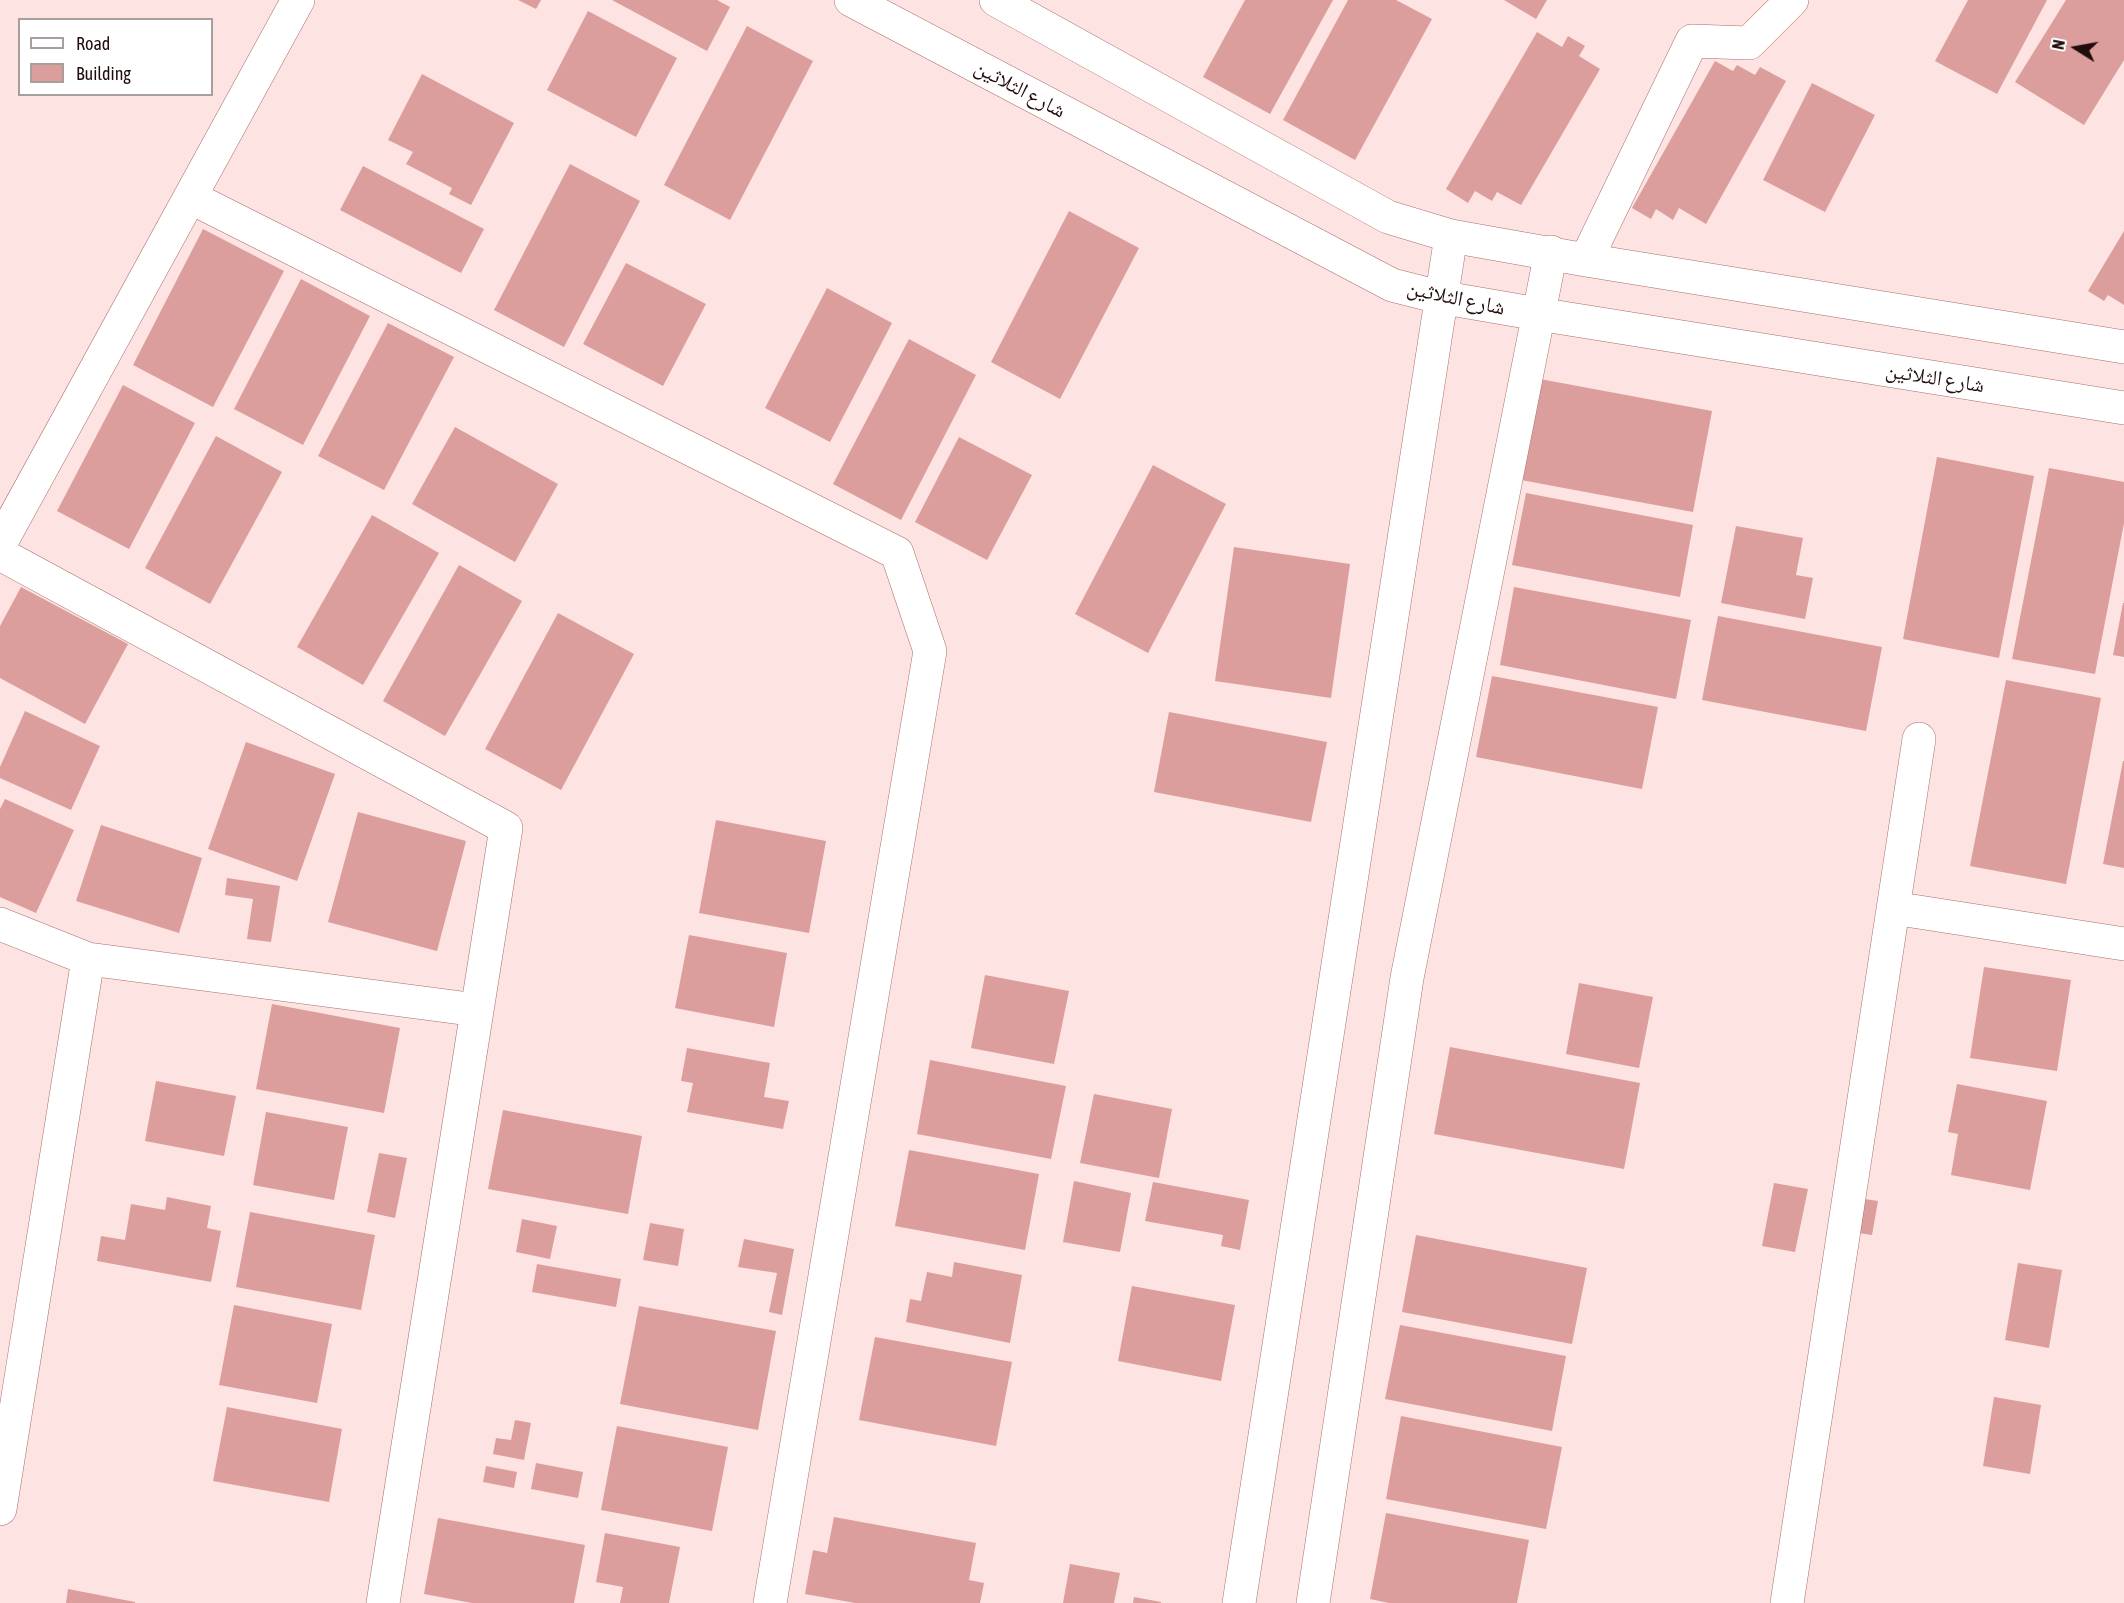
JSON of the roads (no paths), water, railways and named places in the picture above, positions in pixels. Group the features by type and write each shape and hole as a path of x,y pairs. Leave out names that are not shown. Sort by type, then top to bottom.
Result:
{"street":[{"path":"0,544 298,0"},
{"name":"شارع الثلاثين","path":"851,0 1392,285 1439,297 1538,314 2124,408"},
{"path":"996,0 1388,217 1451,236 1586,260 2124,347"},
{"path":"1586,260 1692,41 1749,43 1792,0"},
{"path":"190,197 897,553 930,651 770,1603"},
{"path":"1239,1603 1439,297 1451,236"},
{"path":"1313,1603 1407,978 1551,252"},
{"path":"0,554 506,828 383,1603"},
{"path":"1787,1603 1919,739"},
{"path":"1893,908 2124,944"},
{"path":"0,924 88,959 477,1010"},
{"path":"0,1509 88,959"}]}
